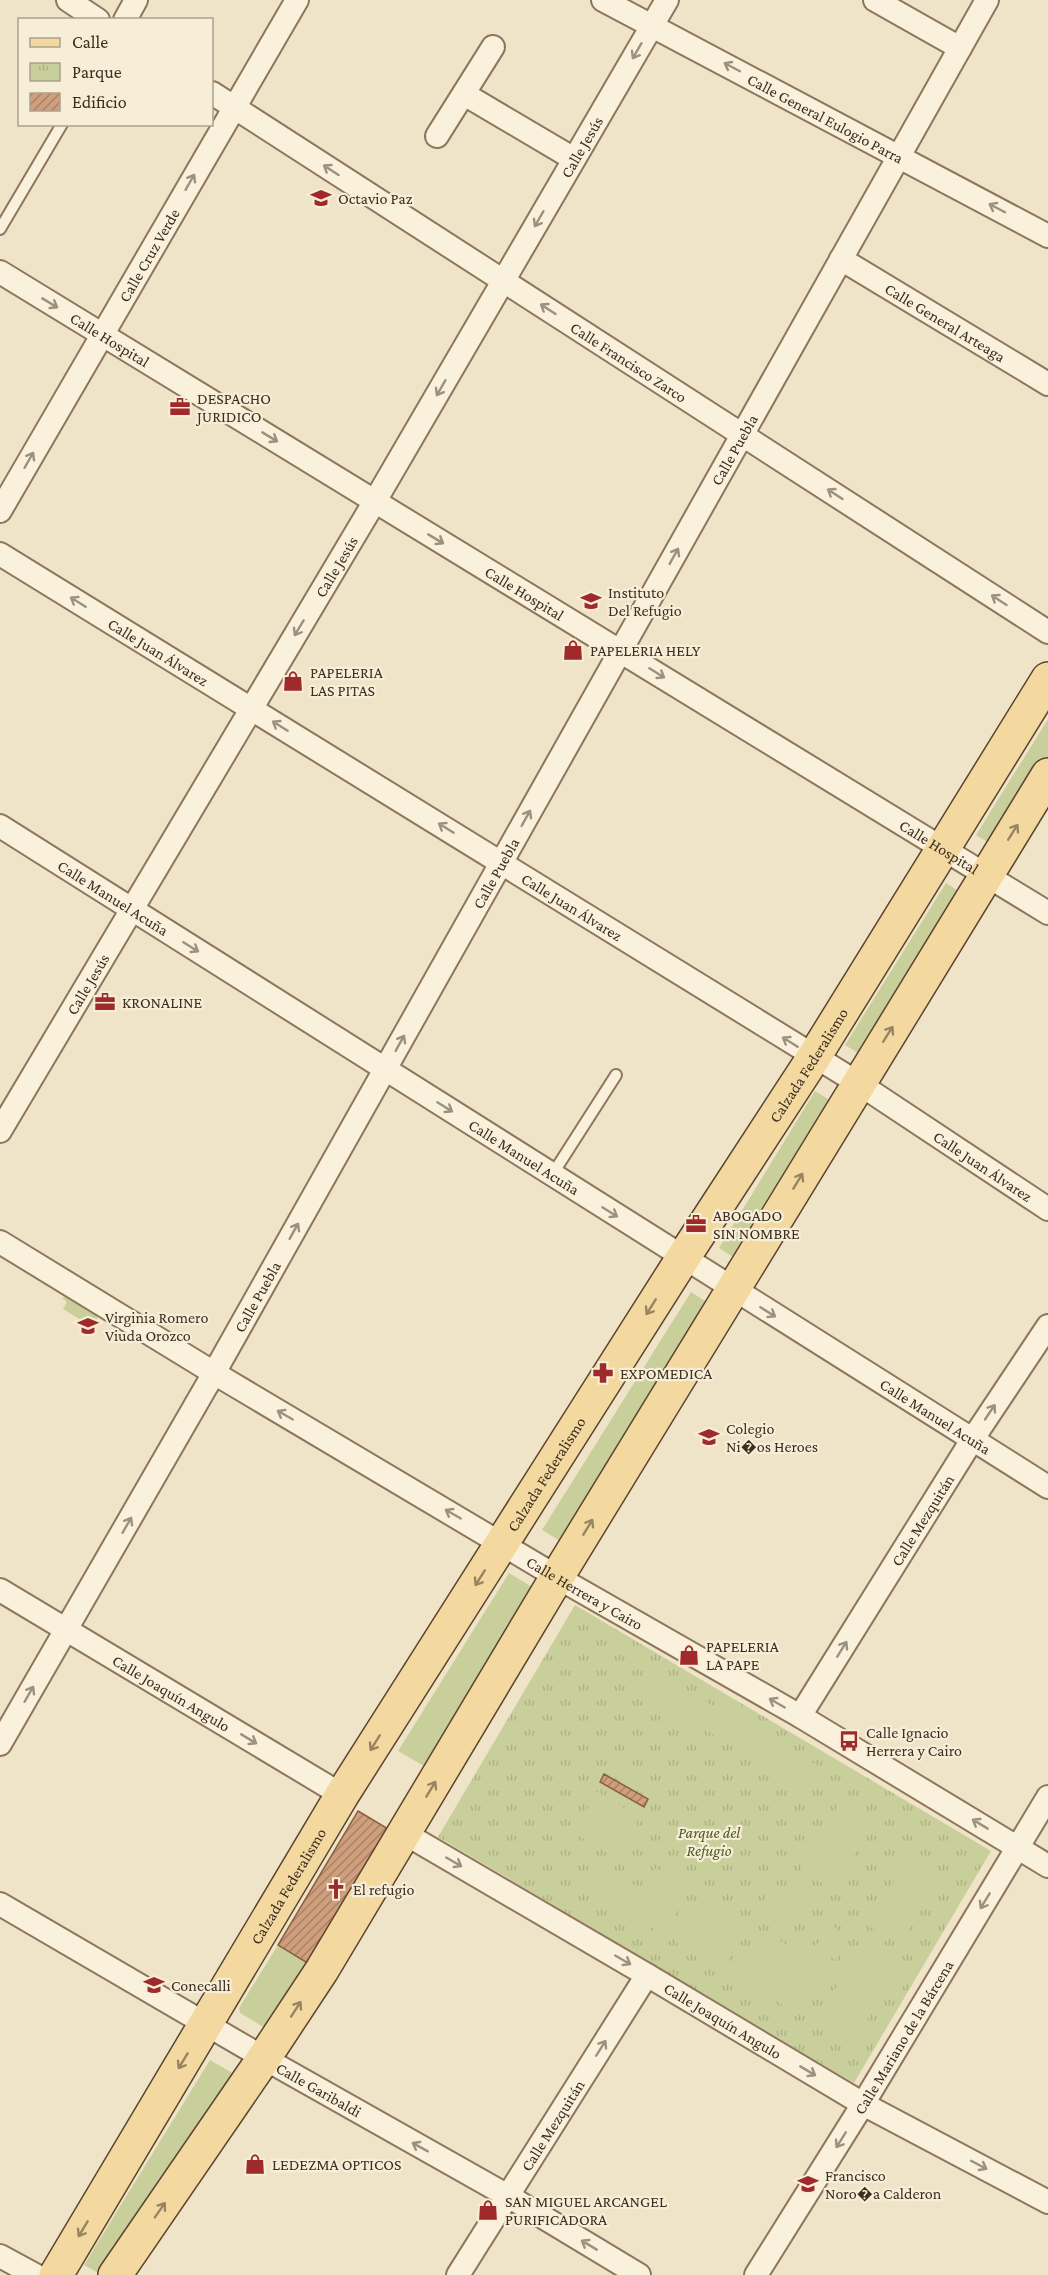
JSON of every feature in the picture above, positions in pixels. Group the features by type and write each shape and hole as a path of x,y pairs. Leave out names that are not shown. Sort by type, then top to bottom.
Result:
{"main road":[{"name":"Calzada Federalismo","path":"56,2275 342,1795 683,1258 814,1057 1048,679"},
{"path":"115,2275 322,1970 557,1577 1048,775"}],"street":[{"path":"68,0 95,18"},
{"path":"126,18 136,0"},
{"name":"Calle Cruz Verde","path":"0,511 297,0"},
{"name":"Calle General Eulogio Parra","path":"603,0 1048,236"},
{"name":"Calle Jesús","path":"0,1131 375,501 667,0"},
{"path":"874,0 960,48"},
{"name":"Calle Puebla","path":"0,1744 214,1373 987,0"},
{"path":"438,136 493,48"},
{"name":"Calle Francisco Zarco","path":"213,94 1048,632"},
{"path":"464,94 574,159"},
{"name":"Calle General Arteaga","path":"841,259 1048,384"},
{"name":"Calle Hospital","path":"0,272 1048,914"},
{"name":"Calle Juan Álvarez","path":"0,554 858,1083 1048,1209"},
{"name":"Calle Manuel Acuña","path":"0,826 1048,1488"},
{"name":"Calle Herrera y Cairo","path":"0,1242 214,1373 557,1577 800,1716 1048,1866"},
{"name":"Calle Mezquitán","path":"800,1716 972,1440 1048,1326"},
{"name":"Calle Joaquín Angulo","path":"0,1590 342,1795"},
{"name":"Calle Mariano de la Bárcena","path":"756,2275 863,2104 1048,1797"},
{"name":"Calle Joaquín Angulo","path":"404,1833 647,1974 863,2104 1048,2202"},
{"name":"Calle Garibaldi","path":"0,1904 264,2058 508,2196 639,2275"},
{"name":"Calle Mezquitán","path":"458,2275 647,1974"},
{"path":"0,2256 35,2275"}],"lane":[{"path":"0,229 61,126"},
{"path":"552,1175 616,1075"}],"green space":[{"path":"1048,719 1048,764 997,848 976,835"},
{"path":"946,883 966,896 866,1058 845,1045"},
{"path":"815,1091 836,1104 739,1261 719,1248"},
{"path":"691,1292 713,1306 565,1544 542,1530"},
{"path":"70,1295 97,1311 97,1321 93,1319 89,1325 63,1309 67,1302 62,1298"},
{"path":"509,1573 537,1590 429,1769 398,1751"},
{"name":"Parque del Refugio","path":"575,1605 991,1851 854,2083 438,1837"},
{"path":"656,1673 817,1765 804,1787 644,1694"},
{"path":"616,1762 655,1784 648,1796 609,1774"},
{"path":"597,1792 640,1817 616,1858 573,1832"},
{"path":"840,1803 873,1822 833,1890 800,1871"},
{"path":"907,1859 940,1878 900,1945 868,1926"},
{"path":"601,1865 643,1890 656,1868 691,1888 664,1935 587,1890"},
{"path":"789,1886 809,1897 791,1928 759,1909 771,1888 784,1895"},
{"path":"703,1896 749,1923 722,1969 676,1942"},
{"path":"829,1924 849,1936 836,1960 815,1948"},
{"path":"765,1932 828,1969 801,2015 737,1978"},
{"path":"862,1943 899,1965 852,2046 814,2024"},
{"path":"278,1945 314,1967 270,2031 240,2013 239,2008"},
{"path":"210,2060 243,2079 102,2275 84,2265"}],"building":[{"path":"604,1774 648,1799 644,1807 600,1782"},
{"name":"El refugio","path":"358,1811 395,1833 314,1967 278,1945"}],"place":[{"name":"Octavio Paz","path":"321,198"},
{"name":"DESPACHO JURIDICO","path":"180,407"},
{"name":"Instituto Del Refugio","path":"591,601"},
{"name":"PAPELERIA HELY","path":"573,650"},
{"name":"PAPELERIA LAS PITAS","path":"293,681"},
{"name":"KRONALINE","path":"105,1002"},
{"name":"ABOGADO SIN NOMBRE","path":"696,1224"},
{"name":"Virginia Romero Viuda Orozco","path":"88,1326"},
{"name":"EXPOMEDICA","path":"603,1373"},
{"name":"Colegio Ni�os Heroes","path":"709,1437"},
{"name":"PAPELERIA LA PAPE","path":"689,1655"},
{"name":"Calle Ignacio Herrera y Cairo","path":"849,1741"},
{"name":"El refugio","path":"336,1889"},
{"name":"Conecalli","path":"154,1985"},
{"name":"LEDEZMA OPTICOS","path":"255,2164"},
{"name":"Francisco Noro�a Calderon","path":"808,2184"},
{"name":"SAN MIGUEL ARCANGEL PURIFICADORA","path":"488,2210"}]}
